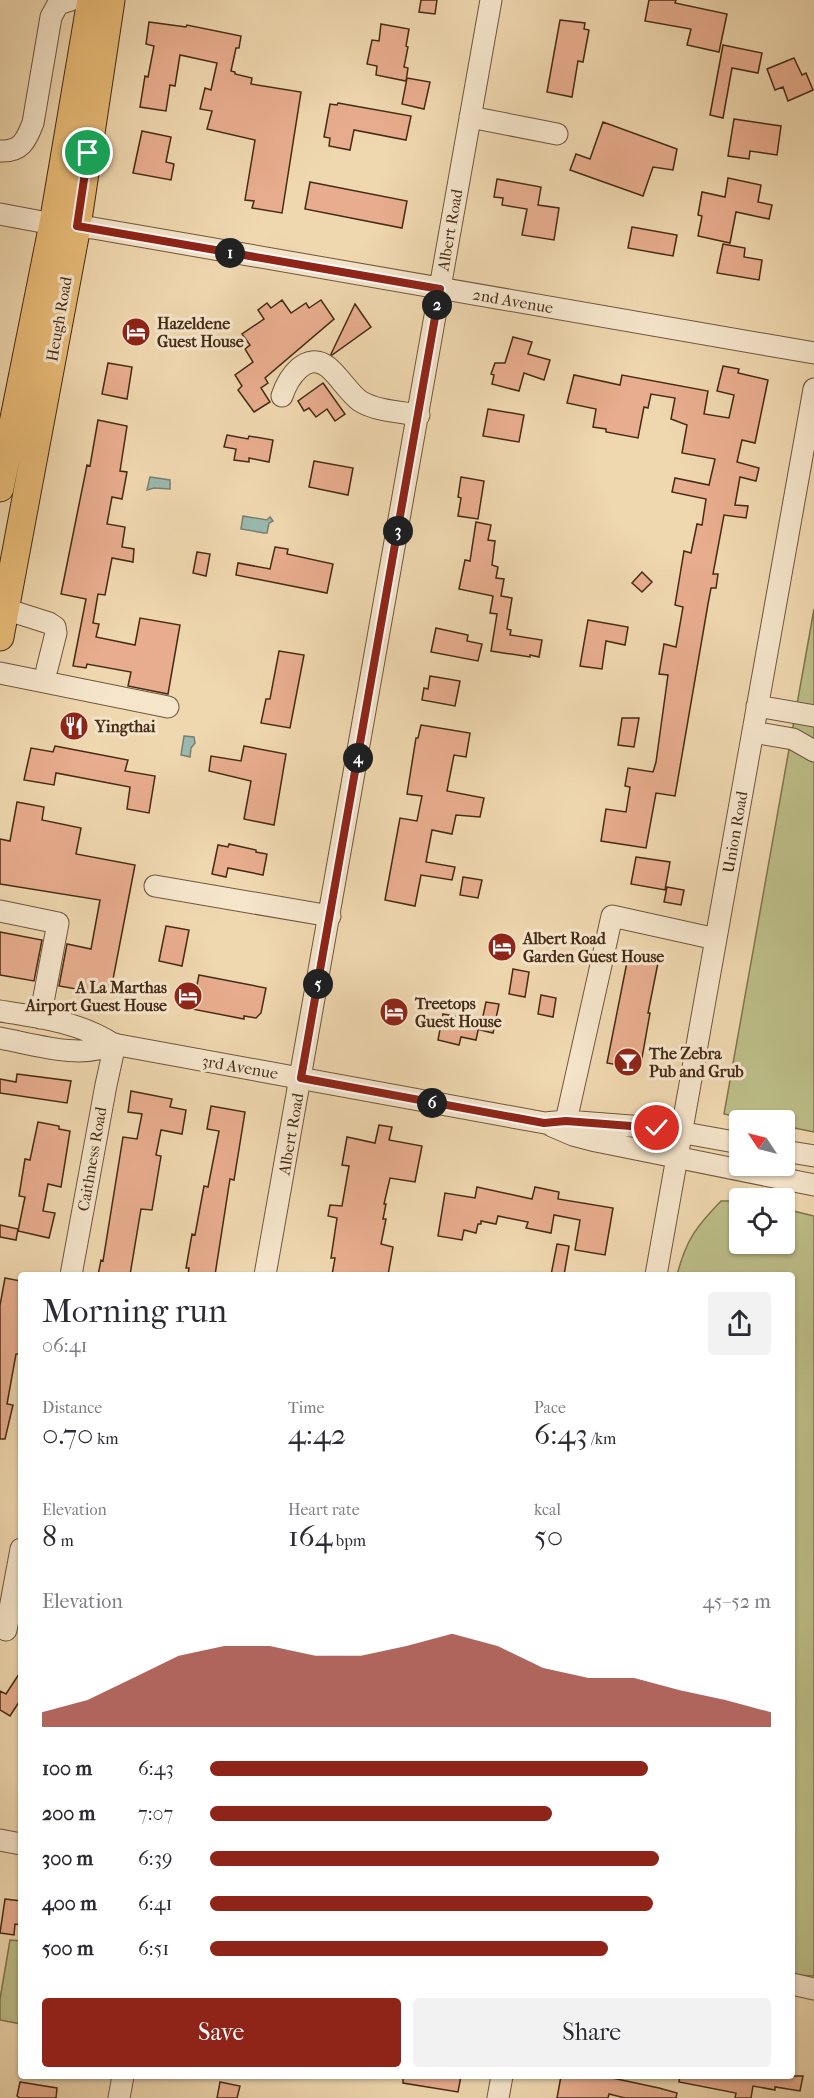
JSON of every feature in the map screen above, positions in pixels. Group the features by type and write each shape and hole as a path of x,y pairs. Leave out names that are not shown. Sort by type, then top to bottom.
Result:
{"main road":[{"name":"Heugh Road","path":"0,637 65,225 91,0"},
{"name":"Heugh Road","path":"1,482 5,433 65,225 111,0"}],"street":[{"path":"0,151 15,149 27,138 33,123 51,17 58,4 71,0"},
{"name":"Albert Road","path":"266,1272 491,0"},
{"path":"470,117 557,134"},
{"name":"2nd Avenue","path":"0,214 814,353"},
{"path":"282,396 290,377 298,368 306,364 322,364 329,368 358,400 369,406 418,415"},
{"name":"Union Road","path":"657,1272 814,389"},
{"path":"5,609 55,627 56,633 47,669"},
{"path":"0,673 168,707"},
{"path":"757,706 814,716"},
{"path":"753,732 793,739 814,751"},
{"path":"155,886 330,916"},
{"path":"0,911 58,923 40,1018"},
{"path":"566,1121 612,916 716,939"},
{"name":"3rd Avenue","path":"0,1011 87,1030 114,1044 544,1123 581,1137 814,1185"},
{"name":"3rd Avenue","path":"0,1038 72,1051 94,1051 114,1044"},
{"name":"Caithness Road","path":"72,1272 114,1044"},
{"name":"3rd Avenue","path":"544,1123 566,1121 657,1128 729,1141"},
{"path":"795,1153 814,1156"},
{"path":"9,1630 18,1569"},
{"path":"0,1840 18,1843"},
{"path":"795,1985 814,1989"},
{"path":"119,2098 122,2079"},
{"path":"498,2098 501,2079"}],"green space":[{"path":"814,609 814,1132 795,1128 795,1110 729,1110 729,1115 724,1114"},
{"path":"721,1201 729,1201 729,1254 795,1254 795,1211 814,1216 814,1976 795,1975 795,1272 678,1272 684,1252 693,1235"},
{"path":"10,1940 18,1941 18,2023 0,2020 0,1999"}],"water":[{"path":"150,477 170,480 170,489 147,490"},
{"path":"243,516 267,520 270,517 273,521 269,523 267,533 264,533 241,529"},
{"path":"184,736 194,737 195,743 191,748 190,757 181,755"}],"building":[{"path":"421,0 437,0 435,14 419,12"},
{"path":"649,0 676,0 675,3 727,14 719,52 687,45 691,29 645,21"},
{"path":"560,20 585,23 584,29 589,30 583,62 578,61 572,97 547,92"},
{"path":"149,22 186,27 187,25 241,36 231,71 252,78 251,84 301,92 282,213 252,208 254,201 245,200 255,140 207,129 212,111 200,109 205,88 211,90 217,63 180,55 175,86 170,85 166,111 140,107 145,76 148,77 154,46 146,44"},
{"path":"381,24 409,29 404,67 408,68 406,81 376,75 377,66 367,64 372,40 379,41"},
{"path":"723,45 762,53 758,73 732,68 723,118 710,115"},
{"path":"794,58 802,75 806,73 813,90 788,101 783,87 775,90 767,69"},
{"path":"407,78 430,82 424,109 402,104"},
{"path":"338,103 411,116 406,140 354,130 350,150 329,146 330,138 324,137 330,104 337,105"},
{"path":"734,119 781,126 777,155 750,151 749,159 728,156"},
{"path":"603,122 677,149 673,170 653,167 643,196 570,170 576,154 590,159"},
{"path":"142,131 171,137 166,162 174,164 171,180 133,173"},
{"path":"728,178 761,185 758,202 772,205 769,219 736,212 730,243 698,236 702,216 698,215 702,192 725,197"},
{"path":"497,179 541,187 538,205 559,208 554,240 522,235 527,209 502,205 503,198 494,197"},
{"path":"310,182 407,201 402,228 305,209"},
{"path":"632,227 677,235 673,256 628,248"},
{"path":"723,244 745,248 744,257 762,260 759,280 717,273"},
{"path":"282,300 291,313 306,303 309,308 321,300 334,319 265,378 268,383 261,388 270,402 254,412 238,390 242,386 235,375 253,362 245,349 250,345 242,334 264,319 258,310 267,303 271,308"},
{"path":"355,304 371,327 332,355 331,354"},
{"path":"513,337 532,342 528,354 550,360 544,380 524,373 519,391 492,384 494,375 491,374 495,363 505,363"},
{"path":"108,363 132,367 127,399 102,394"},
{"path":"723,366 739,369 738,373 768,380 755,443 742,440 737,462 759,468 756,481 740,477 735,505 748,506 746,518 724,515 713,574 718,574 716,588 711,588 675,796 656,793 646,848 601,841 606,809 626,812 630,787 625,786 628,768 653,772 656,762 668,675 659,674 664,644 676,647 683,607 675,605 684,551 691,553 697,524 702,525 706,499 672,492 675,478 709,485 715,459 682,453 687,425 671,419 675,398 651,394 648,408 644,407 638,438 593,427 596,409 567,403 574,375 620,385 622,375 708,391 704,414 729,418 734,395 717,391"},
{"path":"323,383 345,414 335,421 327,409 316,417 309,408 304,411 298,401"},
{"path":"488,409 524,415 519,442 483,436"},
{"path":"98,420 127,426 120,471 127,472 122,499 112,497 107,524 125,527 122,547 134,549 133,562 112,558 105,595 98,594 93,623 99,624 96,637 135,645 140,618 180,625 168,694 128,686 131,672 87,664 86,668 73,666 86,599 61,594"},
{"path":"227,435 273,440 269,462 249,458 249,462 234,460 236,449 224,447"},
{"path":"314,461 353,468 348,495 309,487"},
{"path":"461,477 484,481 478,519 458,516"},
{"path":"476,522 491,525 488,540 495,541 492,565 498,567 496,578 504,579 501,596 512,598 507,629 511,630 510,635 542,640 539,657 491,651 497,614 490,613 493,596 459,589 465,560 470,561"},
{"path":"275,547 288,549 287,554 333,564 327,593 236,575 238,563 270,569"},
{"path":"197,552 210,554 206,576 193,573"},
{"path":"642,572 652,582 642,592 632,583"},
{"path":"588,620 628,627 625,645 606,641 602,669 580,666"},
{"path":"436,628 468,635 467,641 482,644 478,661 431,652"},
{"path":"279,651 304,655 290,728 261,723 266,699 270,699"},
{"path":"430,676 460,681 455,706 422,700 424,688 428,689"},
{"path":"622,718 639,718 634,747 618,745"},
{"path":"421,725 470,733 466,757 454,755 447,791 484,798 480,817 456,815 452,834 432,830 426,862 455,867 452,880 421,875 415,906 385,900 400,818 417,821 422,796 407,794 416,738 418,738"},
{"path":"55,746 128,760 125,771 155,776 149,813 127,809 130,787 56,773 54,785 24,780 31,748 53,752"},
{"path":"244,746 286,754 274,825 244,819 251,781 209,771 211,756 241,761"},
{"path":"17,802 44,807 42,820 81,828 76,854 135,865 110,995 59,986 67,944 91,949 100,900 0,884 0,839 10,841"},
{"path":"229,844 267,854 263,875 228,868 226,877 212,874 218,845 228,847"},
{"path":"636,857 670,862 665,890 631,884"},
{"path":"463,877 482,880 478,898 460,895"},
{"path":"667,887 684,890 681,905 664,902"},
{"path":"166,926 189,930 182,966 159,961"},
{"path":"0,932 42,940 34,981 0,975"},
{"path":"629,952 659,958 640,1069 607,1063"},
{"path":"513,969 529,972 525,997 509,994"},
{"path":"199,975 266,988 261,1013 256,1018 244,1016 244,1019 192,1009"},
{"path":"541,995 556,998 553,1017 538,1014"},
{"path":"486,1002 499,1004 493,1033 480,1030"},
{"path":"443,1014 480,1021 476,1040 461,1037 459,1045 438,1040"},
{"path":"17,1074 71,1081 67,1103 0,1093 0,1079 16,1082"},
{"path":"131,1091 172,1099 170,1107 186,1110 182,1134 161,1130 156,1155 161,1156 152,1210 141,1209 130,1272 99,1272 101,1260 103,1261 123,1137 137,1139 142,1114 128,1112"},
{"path":"211,1106 245,1112 234,1180 230,1179 215,1272 188,1272 189,1268 186,1268 192,1234 195,1235 204,1186 208,1187 219,1131 207,1129"},
{"path":"38,1122 59,1126 59,1129 70,1131 61,1187 48,1184 43,1211 55,1213 49,1238 18,1231 25,1197 19,1196 25,1159 30,1160"},
{"path":"379,1125 392,1127 389,1140 422,1146 415,1182 390,1178 384,1204 386,1204 383,1219 386,1219 381,1244 393,1247 389,1272 333,1272 335,1258 331,1258 337,1218 328,1216 330,1205 342,1206 349,1166 342,1165 347,1137 375,1143"},
{"path":"477,1187 532,1199 535,1187 559,1192 558,1199 613,1208 605,1255 575,1250 580,1220 554,1215 551,1233 526,1228 528,1222 498,1216 496,1224 481,1221 476,1233 464,1230 462,1240 438,1236 445,1193 475,1198"},
{"path":"0,1225 18,1229 16,1240 0,1237"},
{"path":"557,1244 569,1246 565,1272 552,1272"},
{"path":"5,1278 18,1280 18,1354 16,1354 7,1404 13,1405 5,1439 0,1439 0,1305"},
{"path":"18,1676 18,1704 10,1716 0,1710 0,1691 6,1694"},
{"path":"5,1899 18,1901 18,1924 15,1924 14,1935 0,1933"},
{"path":"795,2076 803,2076 800,2091 753,2086 751,2098 735,2098 736,2093 679,2082 680,2079 795,2079"},
{"path":"403,2079 460,2079 458,2092 403,2083"},
{"path":"560,2079 617,2079 677,2093 676,2098 625,2098 609,2094 608,2098 557,2098"},
{"path":"20,2082 57,2088 56,2098 20,2098 17,2096"},
{"path":"220,2082 240,2086 237,2098 217,2098"}],"place":[{"name":"Hazeldene Guest House","path":"136,332"},
{"name":"Yingthai","path":"74,726"},
{"name":"Albert Road Garden Guest House","path":"502,947"},
{"name":"A La Marthas Airport Guest House","path":"188,996"},
{"name":"Treetops Guest House","path":"394,1012"},
{"name":"The Zebra Pub and Grub","path":"628,1062"}],"route":[{"path":"88,153 77,226 440,289 301,1078 544,1123 566,1121 657,1128"}]}
